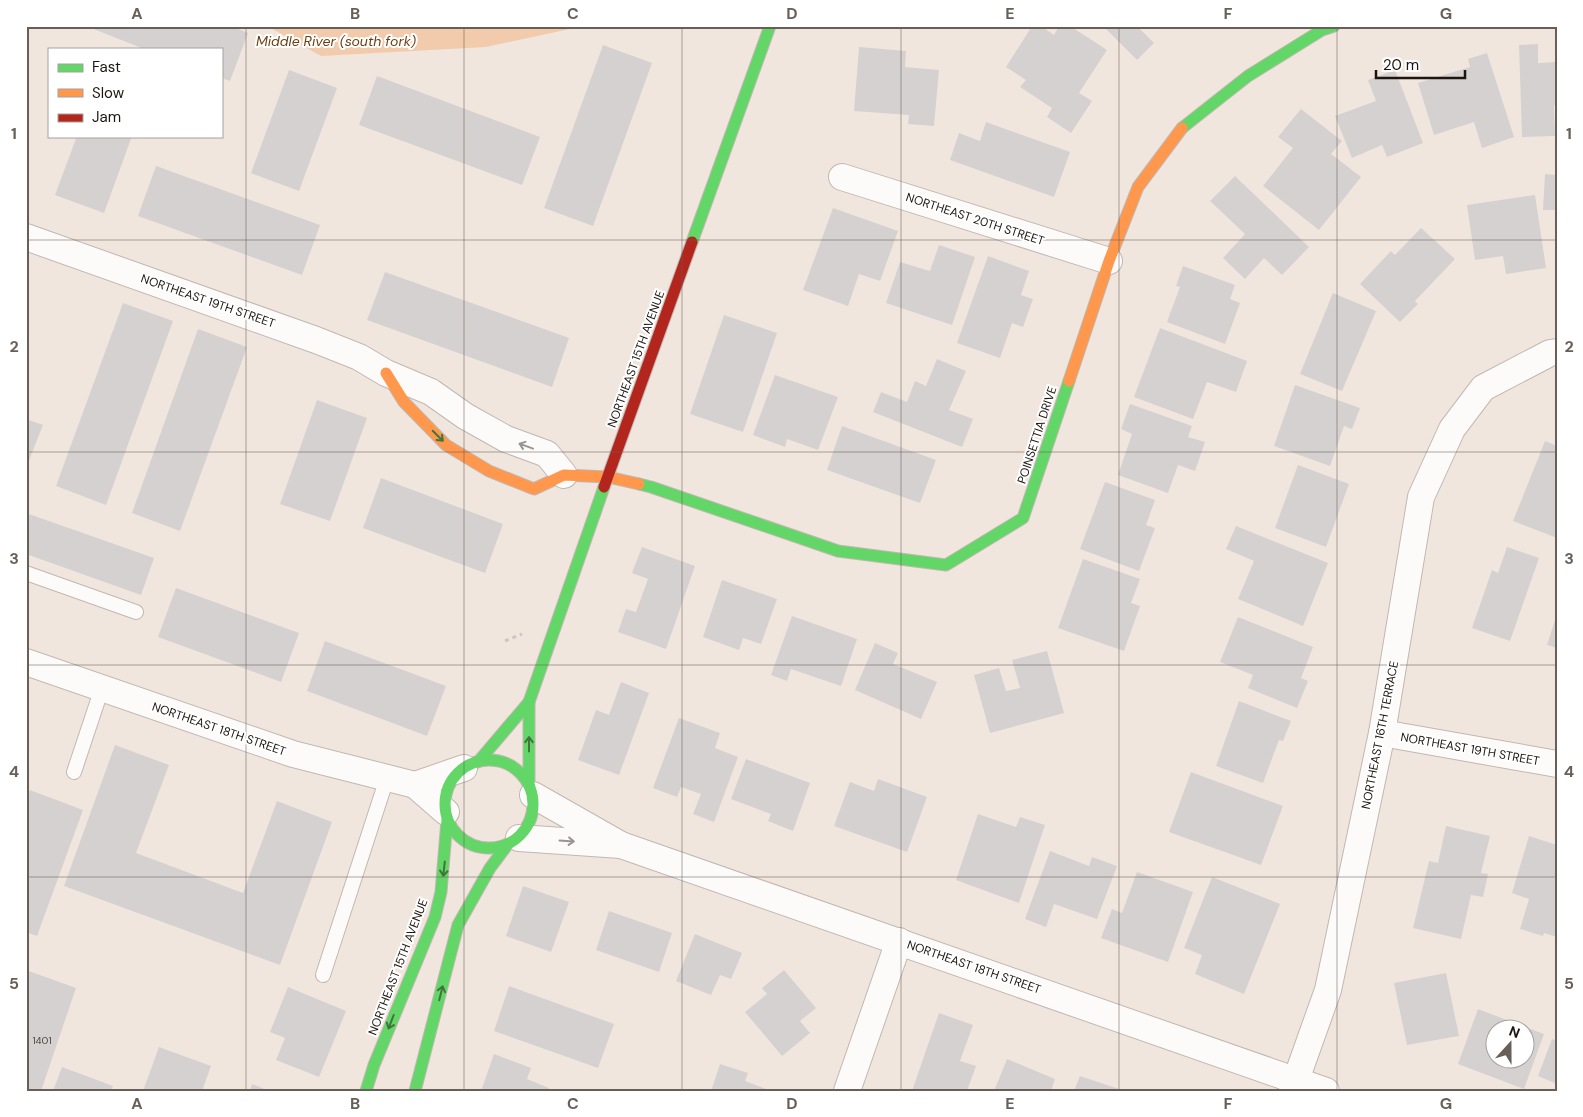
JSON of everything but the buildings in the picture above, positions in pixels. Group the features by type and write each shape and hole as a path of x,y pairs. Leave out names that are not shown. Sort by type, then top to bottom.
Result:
{"street":[{"name":"NORTHEAST 15TH AVENUE","path":"531,790 529,702 770,26"},
{"name":"POINSETTIA DRIVE","path":"608,477 651,487 838,551 946,565 1023,518 1109,262 1138,187 1179,130 1248,76 1322,30 1334,26"},
{"name":"NORTHEAST 20TH STREET","path":"842,177 1109,262"},
{"name":"NORTHEAST 19TH STREET","path":"26,237 360,357 386,373 431,392 465,416 506,439 547,454 564,475"},
{"name":"NORTHEAST 16TH TERRACE","path":"1294,1086 1328,990 1382,733 1421,497 1452,428 1483,388 1550,353 1557,352"},
{"name":"NORTHEAST 19TH STREET","path":"386,373 404,402 446,445 488,471 534,489 564,475 608,477"},
{"name":"NORTHEAST 18TH STREET","path":"26,662 293,754 415,785 447,816"},
{"name":"NORTHEAST 15TH AVENUE","path":"471,765 529,702"},
{"name":"NORTHEAST 19TH STREET","path":"1382,733 1557,764"},
{"path":"415,785 471,765 493,760 508,764 520,773 531,790 533,810 528,826 490,868 458,925 415,1091"},
{"path":"471,765 450,782 444,801 447,816 455,832 466,842 479,848 494,848 513,841"},
{"name":"NORTHEAST 18TH STREET","path":"531,790 621,844 899,941 1294,1086 1326,1091"},
{"name":"NORTHEAST 15TH AVENUE","path":"366,1091 399,1002 435,917 441,892 447,816"},
{"name":"NORTHEAST 18TH STREET","path":"513,841 621,844"},
{"path":"847,1091 899,941"}],"lane":[{"path":"26,574 136,612"},
{"path":"74,772 102,688"},
{"path":"323,975 388,778"}],"water":[{"name":"Middle River (south fork)","path":"267,26 584,26 486,47 321,56"}],"traffic: fast":[{"path":"692,242 770,26"},
{"path":"1182,128 1248,76 1322,30 1334,26"},
{"path":"639,484 838,551 946,565 1023,518 1069,381"},
{"path":"529,786 529,702 604,487"},
{"path":"478,762 529,702"},
{"path":"489,760 506,763 520,773 530,787 533,804 530,821 520,835 506,845 489,848 472,845 458,835 448,821 445,804 448,787 458,773 472,763 489,760"},
{"path":"366,1091 374,1065 435,917 441,892 447,820"},
{"path":"415,1091 458,925 490,868 508,844"}],"traffic: slow":[{"path":"1069,381 1109,261 1138,187 1182,128"},
{"path":"386,373 404,402 446,445 489,471 534,489 564,475 608,477 639,484"}],"traffic: jam":[{"path":"604,487 692,242"}]}
